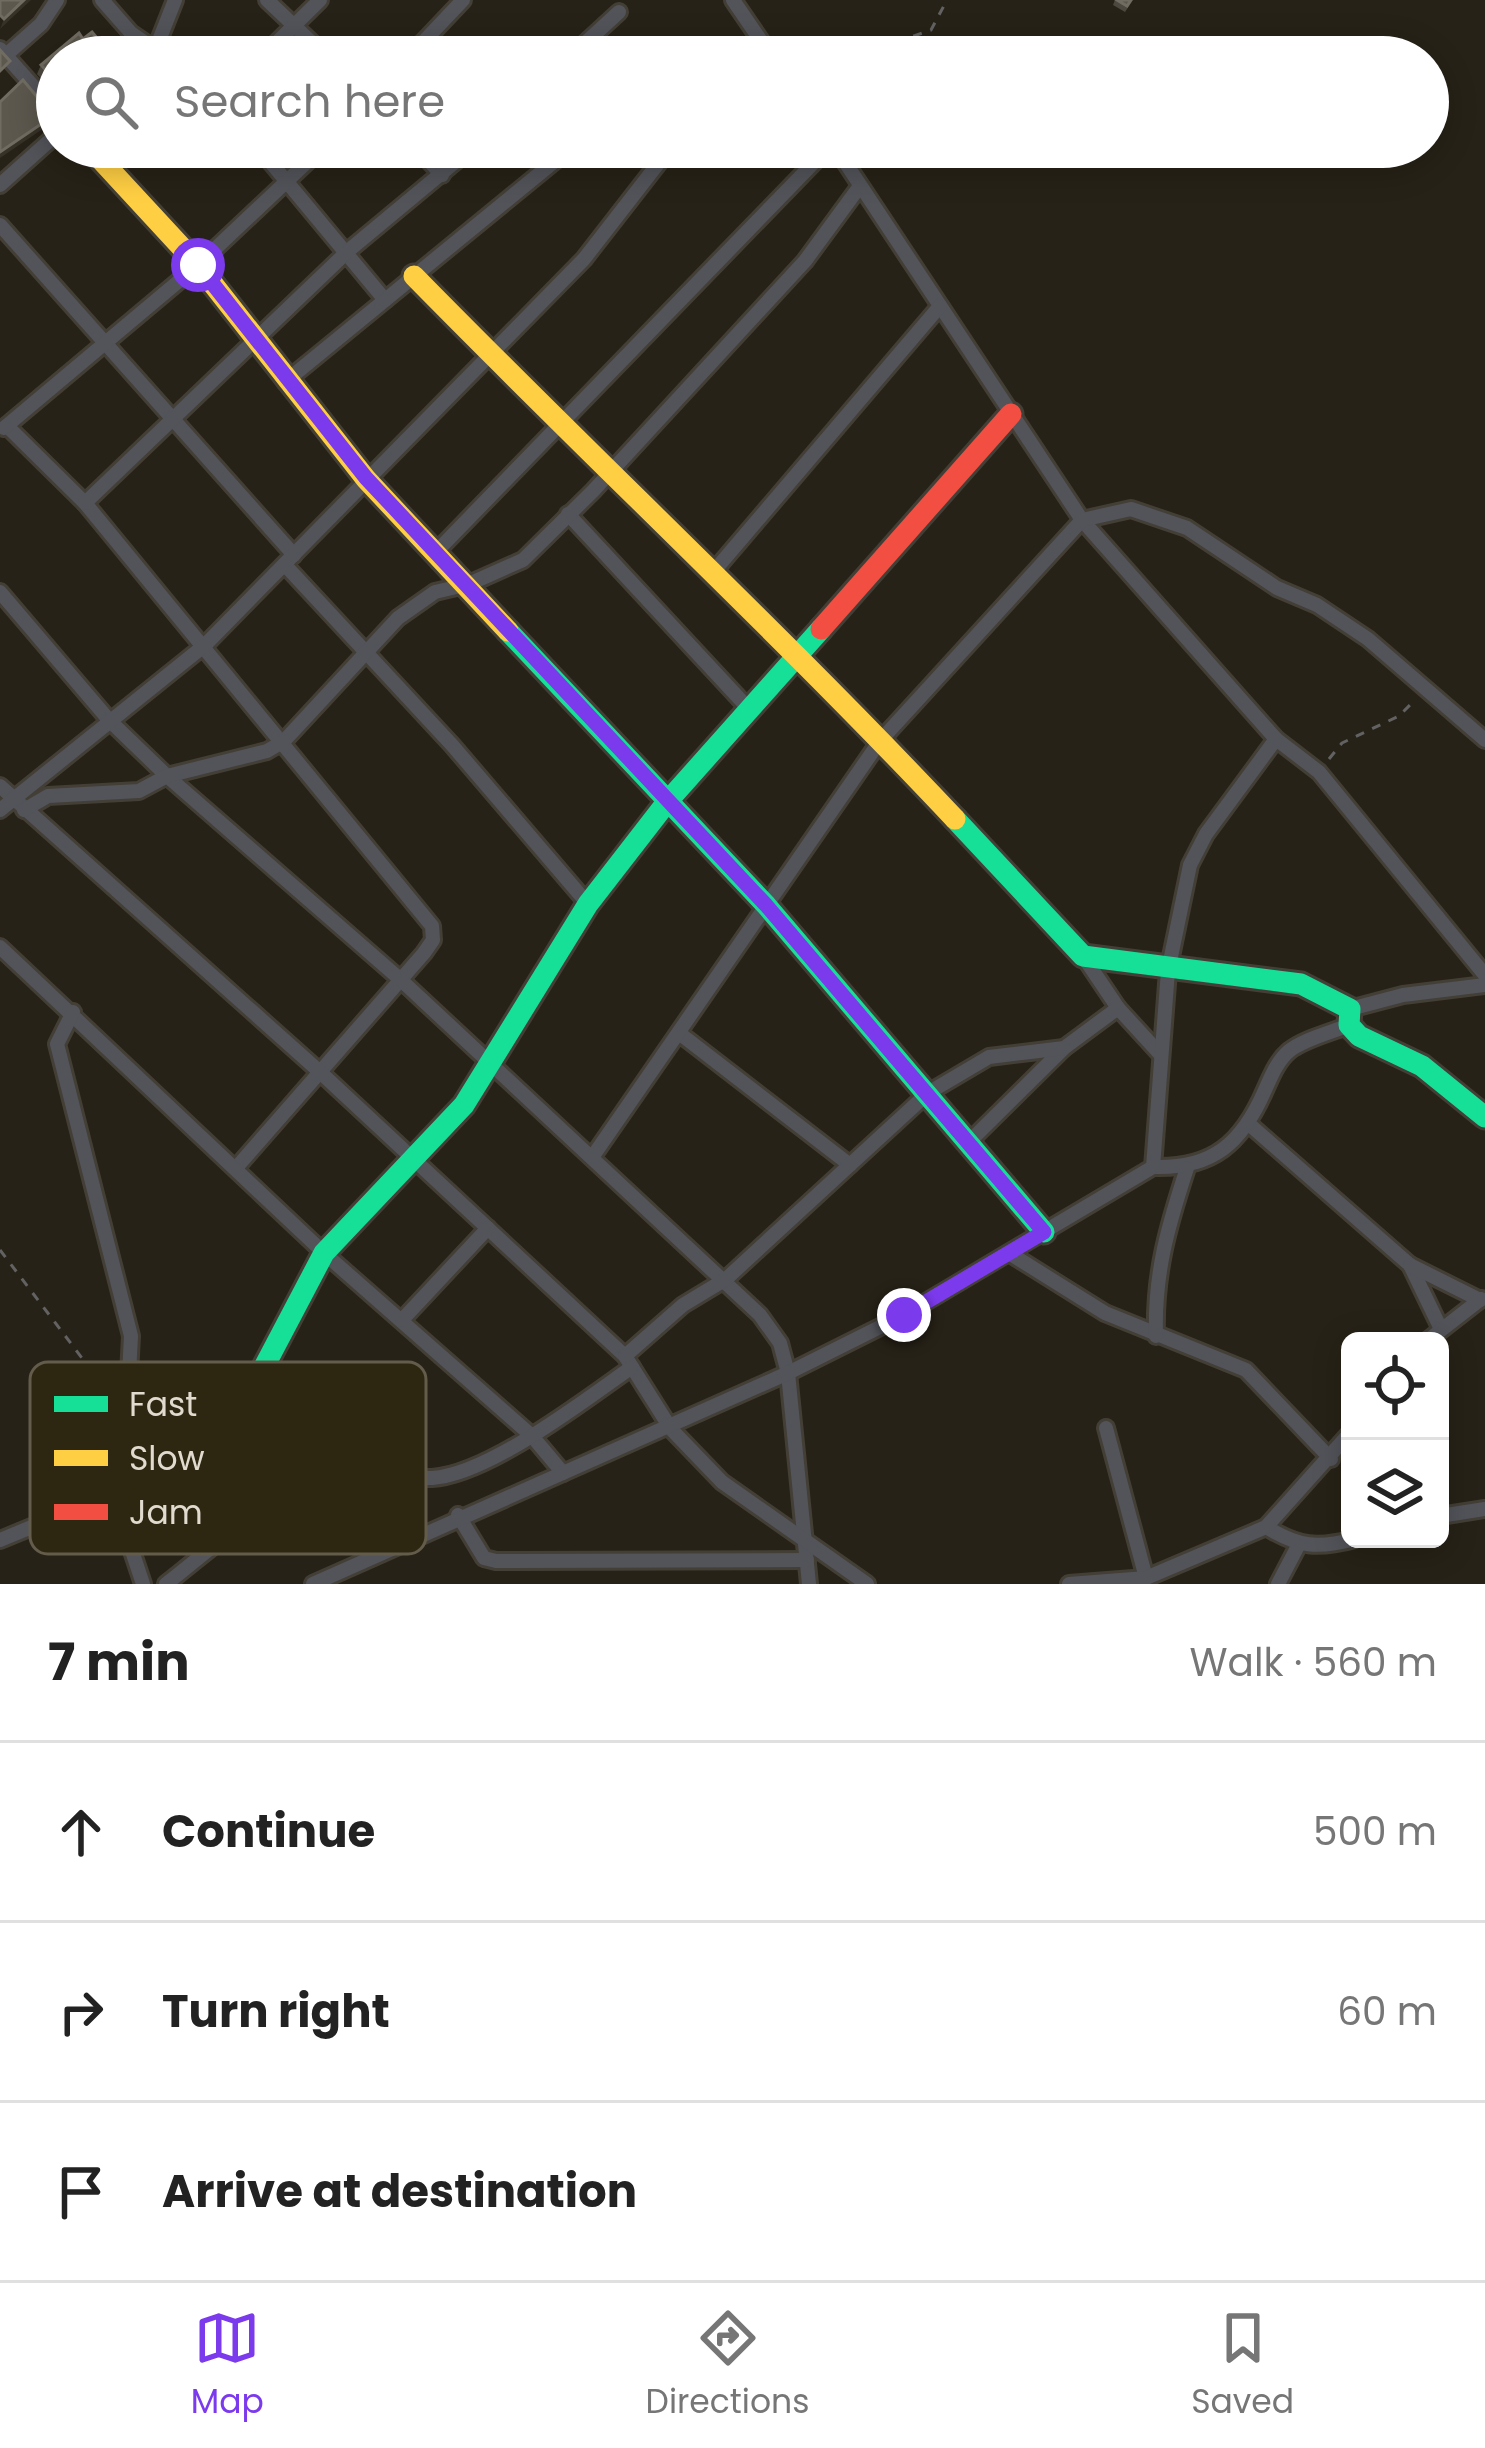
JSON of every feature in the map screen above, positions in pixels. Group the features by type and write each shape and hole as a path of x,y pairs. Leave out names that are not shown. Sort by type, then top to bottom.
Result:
{"street":[{"path":"36,89 3,52 40,24 57,0"},
{"path":"102,0 135,36"},
{"path":"162,36 175,0"},
{"path":"267,0 305,36"},
{"path":"284,36 320,0"},
{"path":"429,36 463,0"},
{"path":"734,0 756,36"},
{"path":"593,36 619,11"},
{"path":"0,185 36,153"},
{"path":"108,168 198,265 285,382 366,478 766,905 1044,1232"},
{"path":"279,168 385,300"},
{"path":"236,1168 401,980 433,940 433,926 85,503 4,429 198,265 303,168"},
{"path":"436,168 442,175"},
{"path":"85,503 348,251 450,168"},
{"path":"285,382 546,168"},
{"path":"19,805 109,720 206,645 584,259 654,168"},
{"path":"438,550 811,168"},
{"path":"847,168 1082,520 1276,739 1319,772 1485,975"},
{"path":"0,810 48,796 139,791 167,776 267,751 284,741 364,651 434,592 469,584 523,560 805,262 860,186"},
{"path":"0,225 109,342 364,651 588,904"},
{"path":"414,276 558,423 799,653 1083,956 1118,1008 1161,1055"},
{"path":"715,570 940,306"},
{"path":"266,1362 324,1253 464,1105 588,904 667,802 1011,414"},
{"path":"593,1156 880,741 1082,520 1131,509 1187,528 1277,588 1368,638 1485,740"},
{"path":"568,514 749,709"},
{"path":"0,592 109,720 167,776 593,1156 726,1279 780,1342 788,1373 809,1584"},
{"path":"1153,1167 1168,971 1190,865 1206,834 1276,739"},
{"path":"0,787 320,1072 629,1362 671,1429 722,1481 867,1584"},
{"path":"0,947 324,1253 532,1436 563,1473"},
{"path":"1083,956 1168,971 1301,984 1333,996 1359,1036 1422,1066 1485,1117"},
{"path":"426,1530 671,1429 788,1373 1010,1253 1153,1167 1187,1168 1222,1154 1250,1125 1270,1078 1291,1049 1349,1017 1403,995 1485,985"},
{"path":"970,1140 1064,1048 1118,1008"},
{"path":"73,1012 57,1043 131,1362"},
{"path":"679,1033 850,1165"},
{"path":"426,1477 436,1479 532,1436 629,1362 683,1305 726,1279 928,1094 989,1057 1064,1048"},
{"path":"1250,1125 1410,1264 1452,1291 1482,1298"},
{"path":"1156,1336 1154,1283 1187,1168"},
{"path":"403,1320 488,1228"},
{"path":"1010,1253 1105,1312 1246,1370 1330,1459"},
{"path":"1410,1264 1441,1327"},
{"path":"1436,1332 1482,1298"},
{"path":"1106,1428 1146,1577"},
{"path":"1069,1584 1146,1577 1266,1527 1345,1440"},
{"path":"1449,1515 1485,1509"},
{"path":"458,1515 484,1558 496,1561 806,1559"},
{"path":"1266,1527 1298,1546 1321,1548 1341,1543"},
{"path":"0,1540 30,1528"},
{"path":"1278,1584 1298,1546"},
{"path":"129,1554 142,1584"},
{"path":"166,1584 204,1554"},
{"path":"313,1584 376,1554"}],"path":[{"path":"912,36 931,29 947,0"},
{"path":"1319,772 1342,742 1400,716 1413,700 1430,696"},
{"path":"0,1250 85,1362"}],"building":[{"path":"0,0 24,0 4,19"},
{"path":"0,50 10,61 0,71"},
{"path":"23,80 36,96 36,128 0,152 0,102"}],"traffic: fast":[{"path":"267,1362 324,1253 464,1105 588,904 667,802 821,629"},
{"path":"508,631 766,905 1044,1232"},
{"path":"955,819 1083,956 1301,984 1350,1009 1349,1025 1359,1036 1422,1066 1485,1117"}],"traffic: slow":[{"path":"108,168 198,265 366,479 508,631"},
{"path":"414,276 955,819"}],"traffic: jam":[{"path":"821,629 1011,414"}],"route":[{"path":"198,265 285,382 366,478 766,905 1044,1232 904,1315"}]}
